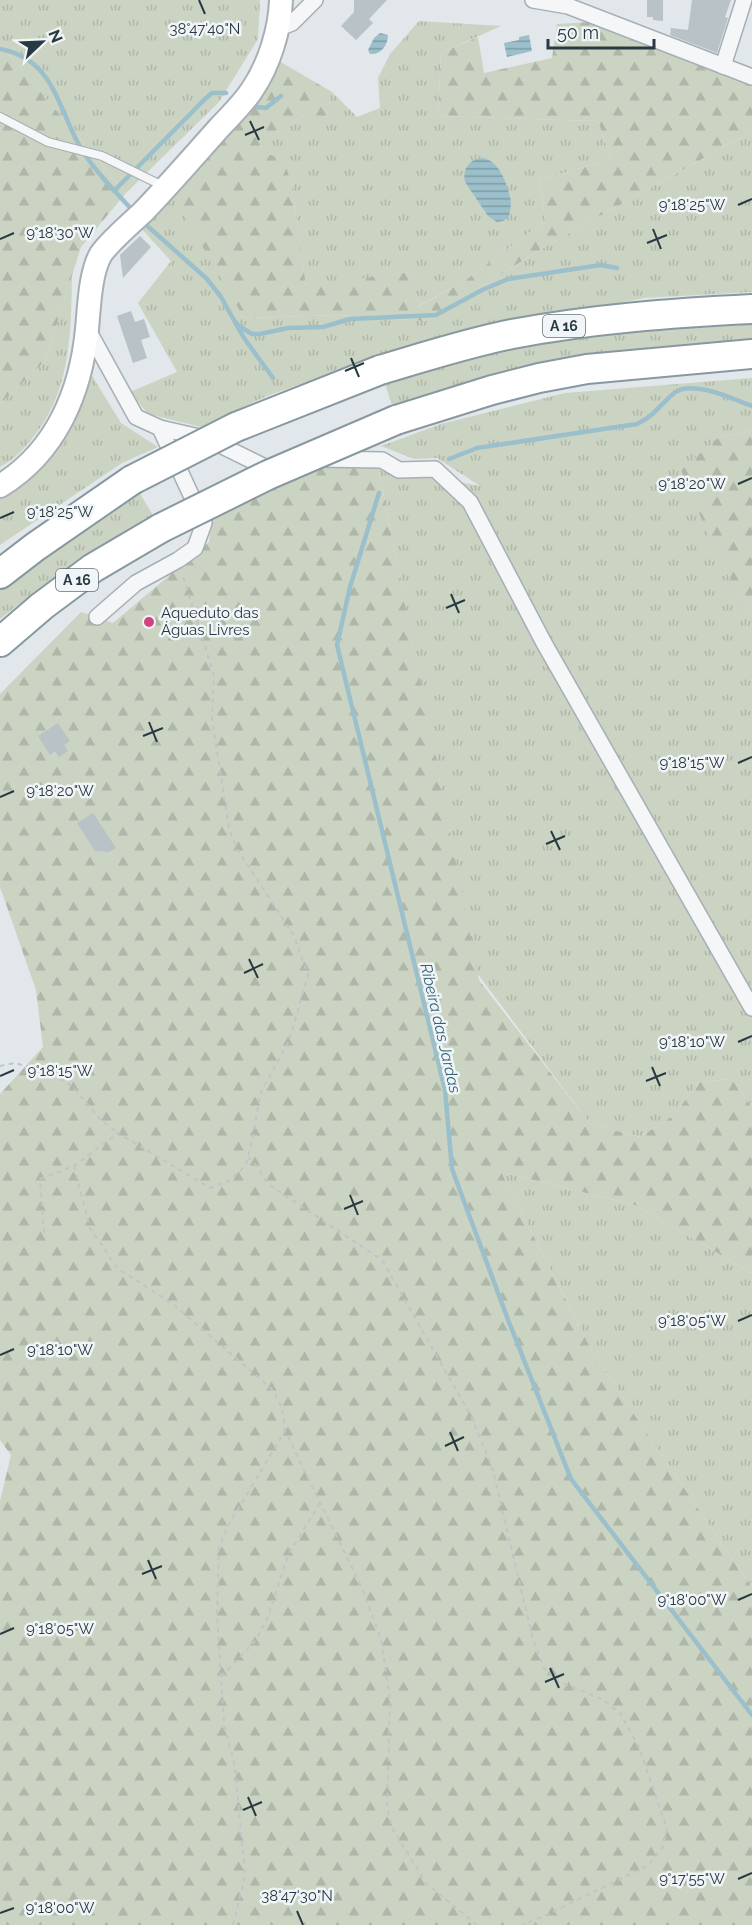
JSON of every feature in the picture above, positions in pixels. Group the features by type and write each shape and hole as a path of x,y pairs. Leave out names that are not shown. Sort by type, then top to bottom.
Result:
{"highway":[{"name":"A 16","path":"0,557 93,496 127,483 236,427 380,370 471,344 594,320 752,309"},
{"name":"A 16","path":"0,642 42,606 93,568 161,528 242,487 396,420 492,390 587,369 752,354"},
{"name":"A 16","path":"0,574 127,483"}],"main road":[{"path":"0,486 18,475 35,458 54,434 67,412 80,376 90,291 101,255 166,188 252,91 266,65 277,29 280,0"}],"street":[{"path":"277,29 292,23 315,0"},
{"path":"533,0 568,6 752,76"},
{"path":"723,66 744,0"},
{"path":"87,328 136,417 160,428 208,439 273,471 320,459 382,460 399,470 435,469 470,502 544,643 752,1008"},
{"path":"97,617 136,583 195,548 204,523 160,428"}],"lane":[{"path":"0,117 48,142 102,156 166,188"}],"path":[{"path":"0,1066 15,1063 51,1073 73,1087 100,1119 118,1133 210,1188 229,1181 246,1165 260,1095 289,1041 308,975 294,936 237,849 229,828 212,719 214,675 178,560"},
{"path":"45,1233 40,1179 74,1166 118,1133"},
{"path":"248,1157 268,1184 382,1260 471,1416 492,1467 532,1638 544,1668 557,1681 602,1699 620,1713 639,1747 668,1829 663,1847 649,1865 522,1925"},
{"path":"74,1166 90,1228 117,1268 173,1304 274,1391 282,1408 285,1431 362,1588 381,1639 390,1699 387,1807 392,1828 426,1883 477,1925"},
{"path":"233,1925 245,1876 235,1766 224,1725 217,1614 219,1548 230,1524 285,1431"},
{"path":"221,1677 256,1640 268,1617 288,1555 320,1503"}],"green space":[{"path":"0,0 260,0 258,39 219,102 126,193 0,44"},
{"path":"419,21 501,26 441,53 438,116 598,121 611,159 540,180 545,221 462,283 416,307 409,272 306,287 291,183 284,160 252,150 303,115 324,127 332,92 357,117 380,108 378,78 390,54"},
{"path":"591,22 752,85 752,131 548,245 425,321 338,315 244,318 177,203 179,186 268,88 279,61 332,92 324,128 303,115 253,150 284,159 291,183 306,286 409,272 417,307 462,283 545,221 540,180 611,159 598,121 438,116 441,53 478,37 484,73 552,58 557,24"},
{"path":"0,44 126,193 81,247 45,361 0,404"},
{"path":"752,131 752,292 644,298 416,344 267,396 201,427 148,414 130,392 177,372 138,303 171,261 139,226 179,186 244,318 338,315 425,321 548,245"},
{"path":"72,275 69,341 61,383 54,403 31,440 9,462 0,467 0,404 45,361"},
{"path":"752,317 752,347 395,415 385,384 488,351 567,335"},
{"path":"91,374 121,423 158,447 122,463 0,545 0,492 74,416"},
{"path":"752,378 752,431 719,437 718,558 752,615 752,1108 732,1079 699,1082 674,1115 640,1137 590,1124 477,973 378,466 480,486 437,458 414,459 381,446 441,424 565,393"},
{"path":"752,431 752,615 718,558 681,470 719,437"},
{"path":"325,466 378,466 479,980 590,1124 640,1137 674,1115 699,1082 732,1079 752,1108 752,1273 635,1205 501,1172 594,1355 752,1588 752,1925 0,1925 0,1501 11,1455 0,1440 0,1094 43,1047 36,990 0,887 0,694 81,612 113,623 209,542 211,517"},
{"path":"139,492 154,517 75,565 0,619 0,582"},
{"path":"501,1172 635,1205 752,1273 752,1588 594,1355"}],"water":[{"path":"380,33 388,35 385,46 381,51 370,54 368,50 374,38"},
{"path":"529,35 532,51 507,57 504,43"},
{"path":"483,158 498,168 511,199 509,217 503,221 497,222 488,216 465,182 464,177 468,165 474,160"}],"building":[{"path":"354,0 387,0 369,19 373,23 356,40 341,26 354,12"},
{"path":"647,0 663,0 663,21 647,17"},
{"path":"692,0 731,0 717,53 670,35 671,28 688,30"},
{"path":"140,236 151,247 123,278 120,255"},
{"path":"131,311 135,322 144,319 150,337 141,340 147,358 133,363 117,316"},
{"path":"58,723 70,741 64,745 68,751 59,757 55,751 50,755 38,736"},
{"path":"93,813 116,848 109,852 95,851 77,823"}],"waterway":[{"name":"Ribeira das Jardas","path":"0,49 18,54 42,73 51,86 84,154 132,210"},
{"path":"114,191 204,100 212,93 226,93"},
{"path":"256,107 266,108 281,96"},
{"name":"Ribeira das Jardas","path":"143,222 207,279 221,297 244,338 273,378"},
{"path":"236,324 252,334 260,334 288,328 323,327 350,319 436,315 508,279 601,265 617,268"},
{"path":"449,459 477,448 637,424 682,389 702,389 752,406"},
{"name":"Ribeira das Jardas","path":"379,493 350,587 337,645 445,1090 452,1169 571,1479 752,1715"}],"place":[{"name":"Aqueduto das Águas Livres","path":"149,622"}]}
